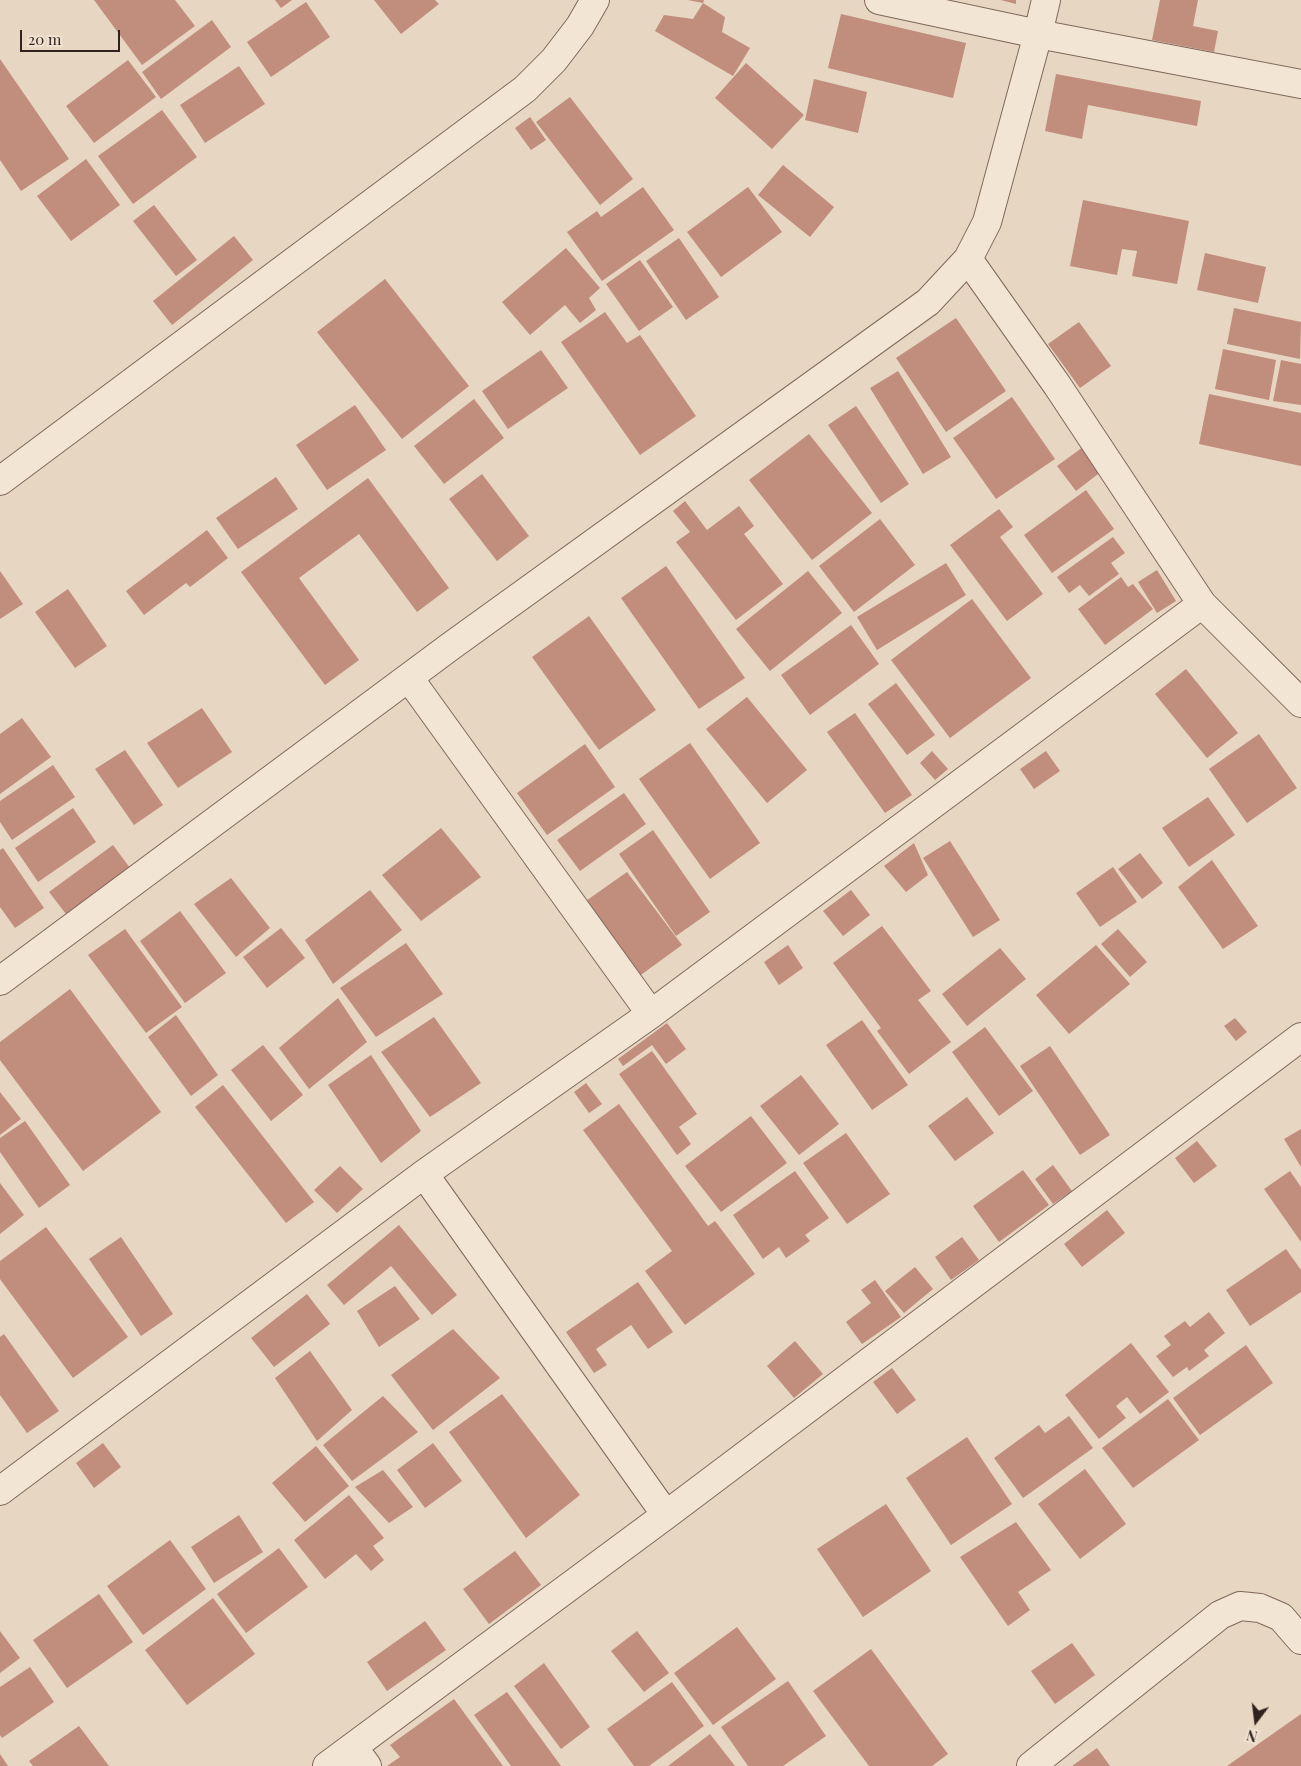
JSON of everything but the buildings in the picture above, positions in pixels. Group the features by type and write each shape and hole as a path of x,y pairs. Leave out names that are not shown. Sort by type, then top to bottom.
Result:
{"street":[{"path":"0,481 526,89 554,60 580,26 595,0"},
{"path":"879,0 1038,34 1301,84"},
{"path":"0,981 451,646 928,302 968,259 987,222 1046,0"},
{"path":"968,259 1068,401 1202,604 1301,703"},
{"path":"0,1492 424,1174 651,1014 1202,604"},
{"path":"409,678 651,1014"},
{"path":"327,1766 360,1757 666,1515 1301,1037"},
{"path":"424,1174 666,1515"},
{"path":"1031,1766 1220,1615 1240,1606 1260,1608 1281,1617 1301,1640"}]}
